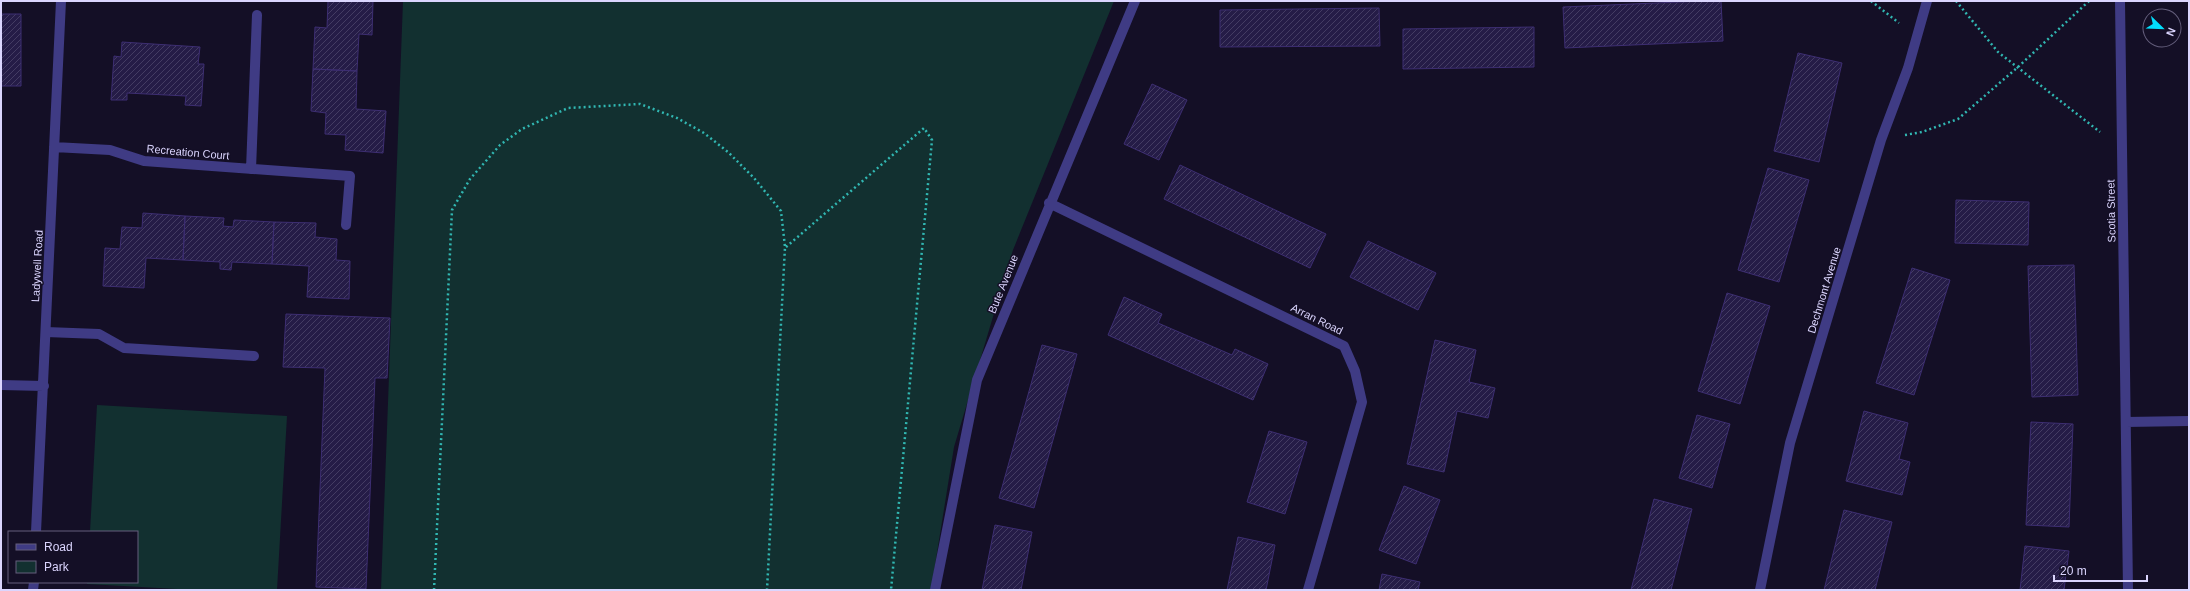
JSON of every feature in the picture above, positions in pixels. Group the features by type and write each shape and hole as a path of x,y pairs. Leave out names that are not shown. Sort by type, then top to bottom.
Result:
{"street":[{"name":"Ladywell Road","path":"36,531 61,1"},
{"name":"Bute Avenue","path":"935,590 977,380 1049,203 1135,1"},
{"name":"Dechmont Avenue","path":"1760,590 1790,443 1881,140 1918,39 1927,1"},
{"name":"Scotia Street","path":"2120,1 2128,590"},
{"path":"251,169 257,15"},
{"name":"Recreation Court","path":"54,147 110,150 144,161 350,176 346,225"},
{"name":"Arran Road","path":"1049,203 1344,346 1355,371 1362,402 1308,590"},
{"path":"46,332 99,334 124,348 254,356"},
{"path":"1,385 44,386"},
{"path":"2126,422 2189,422"}],"path":[{"path":"1871,1 1918,39"},
{"path":"1956,1 1998,52 2122,149"},
{"path":"1881,140 1922,132 1958,119 2018,68 2089,1"},
{"path":"434,590 452,210 470,179 500,145 522,129 568,108 640,104 677,118 704,133 728,152 754,178 780,212 786,247 767,590"},
{"path":"786,247 924,128 932,140 891,590"}],"green space":[{"path":"403,1 1114,1 1013,250 954,447 931,590 381,590"},
{"path":"97,405 287,416 277,590 195,590 87,584 138,583 138,531 90,531"}],"building":[{"path":"328,1 373,1 372,35 359,34 357,71 313,69 315,27 327,28"},
{"path":"1721,1 1723,41 1565,48 1563,7"},
{"path":"1379,8 1380,46 1220,47 1220,10"},
{"path":"1,14 21,14 21,86 1,86"},
{"path":"1534,27 1534,67 1403,69 1403,29"},
{"path":"122,42 200,47 198,64 204,64 201,106 185,105 186,96 127,93 127,100 111,100 114,56 121,57"},
{"path":"1798,53 1842,63 1819,162 1774,151"},
{"path":"313,69 357,71 356,109 386,111 383,153 345,150 346,135 325,134 326,113 311,111"},
{"path":"1152,84 1187,100 1159,160 1124,144"},
{"path":"1180,165 1326,234 1310,268 1164,199"},
{"path":"1768,168 1809,180 1779,282 1738,270"},
{"path":"1956,200 2029,202 2028,245 1955,243"},
{"path":"143,213 185,216 183,260 146,258 144,288 103,286 105,248 120,249 122,227 142,228"},
{"path":"185,216 224,218 223,226 233,227 234,220 274,222 272,264 232,262 231,270 220,269 220,262 183,260"},
{"path":"274,222 316,223 315,237 337,239 336,260 350,261 349,299 307,297 309,266 272,264"},
{"path":"1368,241 1436,273 1418,310 1350,277"},
{"path":"2074,265 2078,395 2032,397 2028,266"},
{"path":"1912,268 1950,280 1914,395 1876,383"},
{"path":"1727,293 1770,306 1740,404 1698,391"},
{"path":"1124,297 1162,314 1158,323 1232,355 1235,349 1268,364 1253,400 1108,335"},
{"path":"286,314 390,318 387,378 375,378 366,589 316,587 325,368 283,367"},
{"path":"1435,340 1476,350 1469,382 1495,388 1488,418 1457,411 1444,472 1407,464"},
{"path":"1042,345 1077,354 1034,508 999,498"},
{"path":"1864,411 1908,423 1899,459 1910,462 1902,495 1846,481"},
{"path":"1697,415 1730,424 1712,488 1679,478"},
{"path":"2031,422 2073,424 2069,527 2026,525"},
{"path":"1269,431 1307,442 1285,514 1247,502"},
{"path":"1404,486 1440,500 1416,564 1379,550"},
{"path":"1654,499 1692,509 1671,590 1631,590"},
{"path":"1844,510 1892,522 1875,590 1824,590"},
{"path":"995,525 1032,532 1021,590 982,590"},
{"path":"1238,537 1275,545 1266,590 1227,590"},
{"path":"2025,546 2069,551 2064,590 2020,590"},
{"path":"1382,574 1420,582 1418,590 1379,590"}]}
